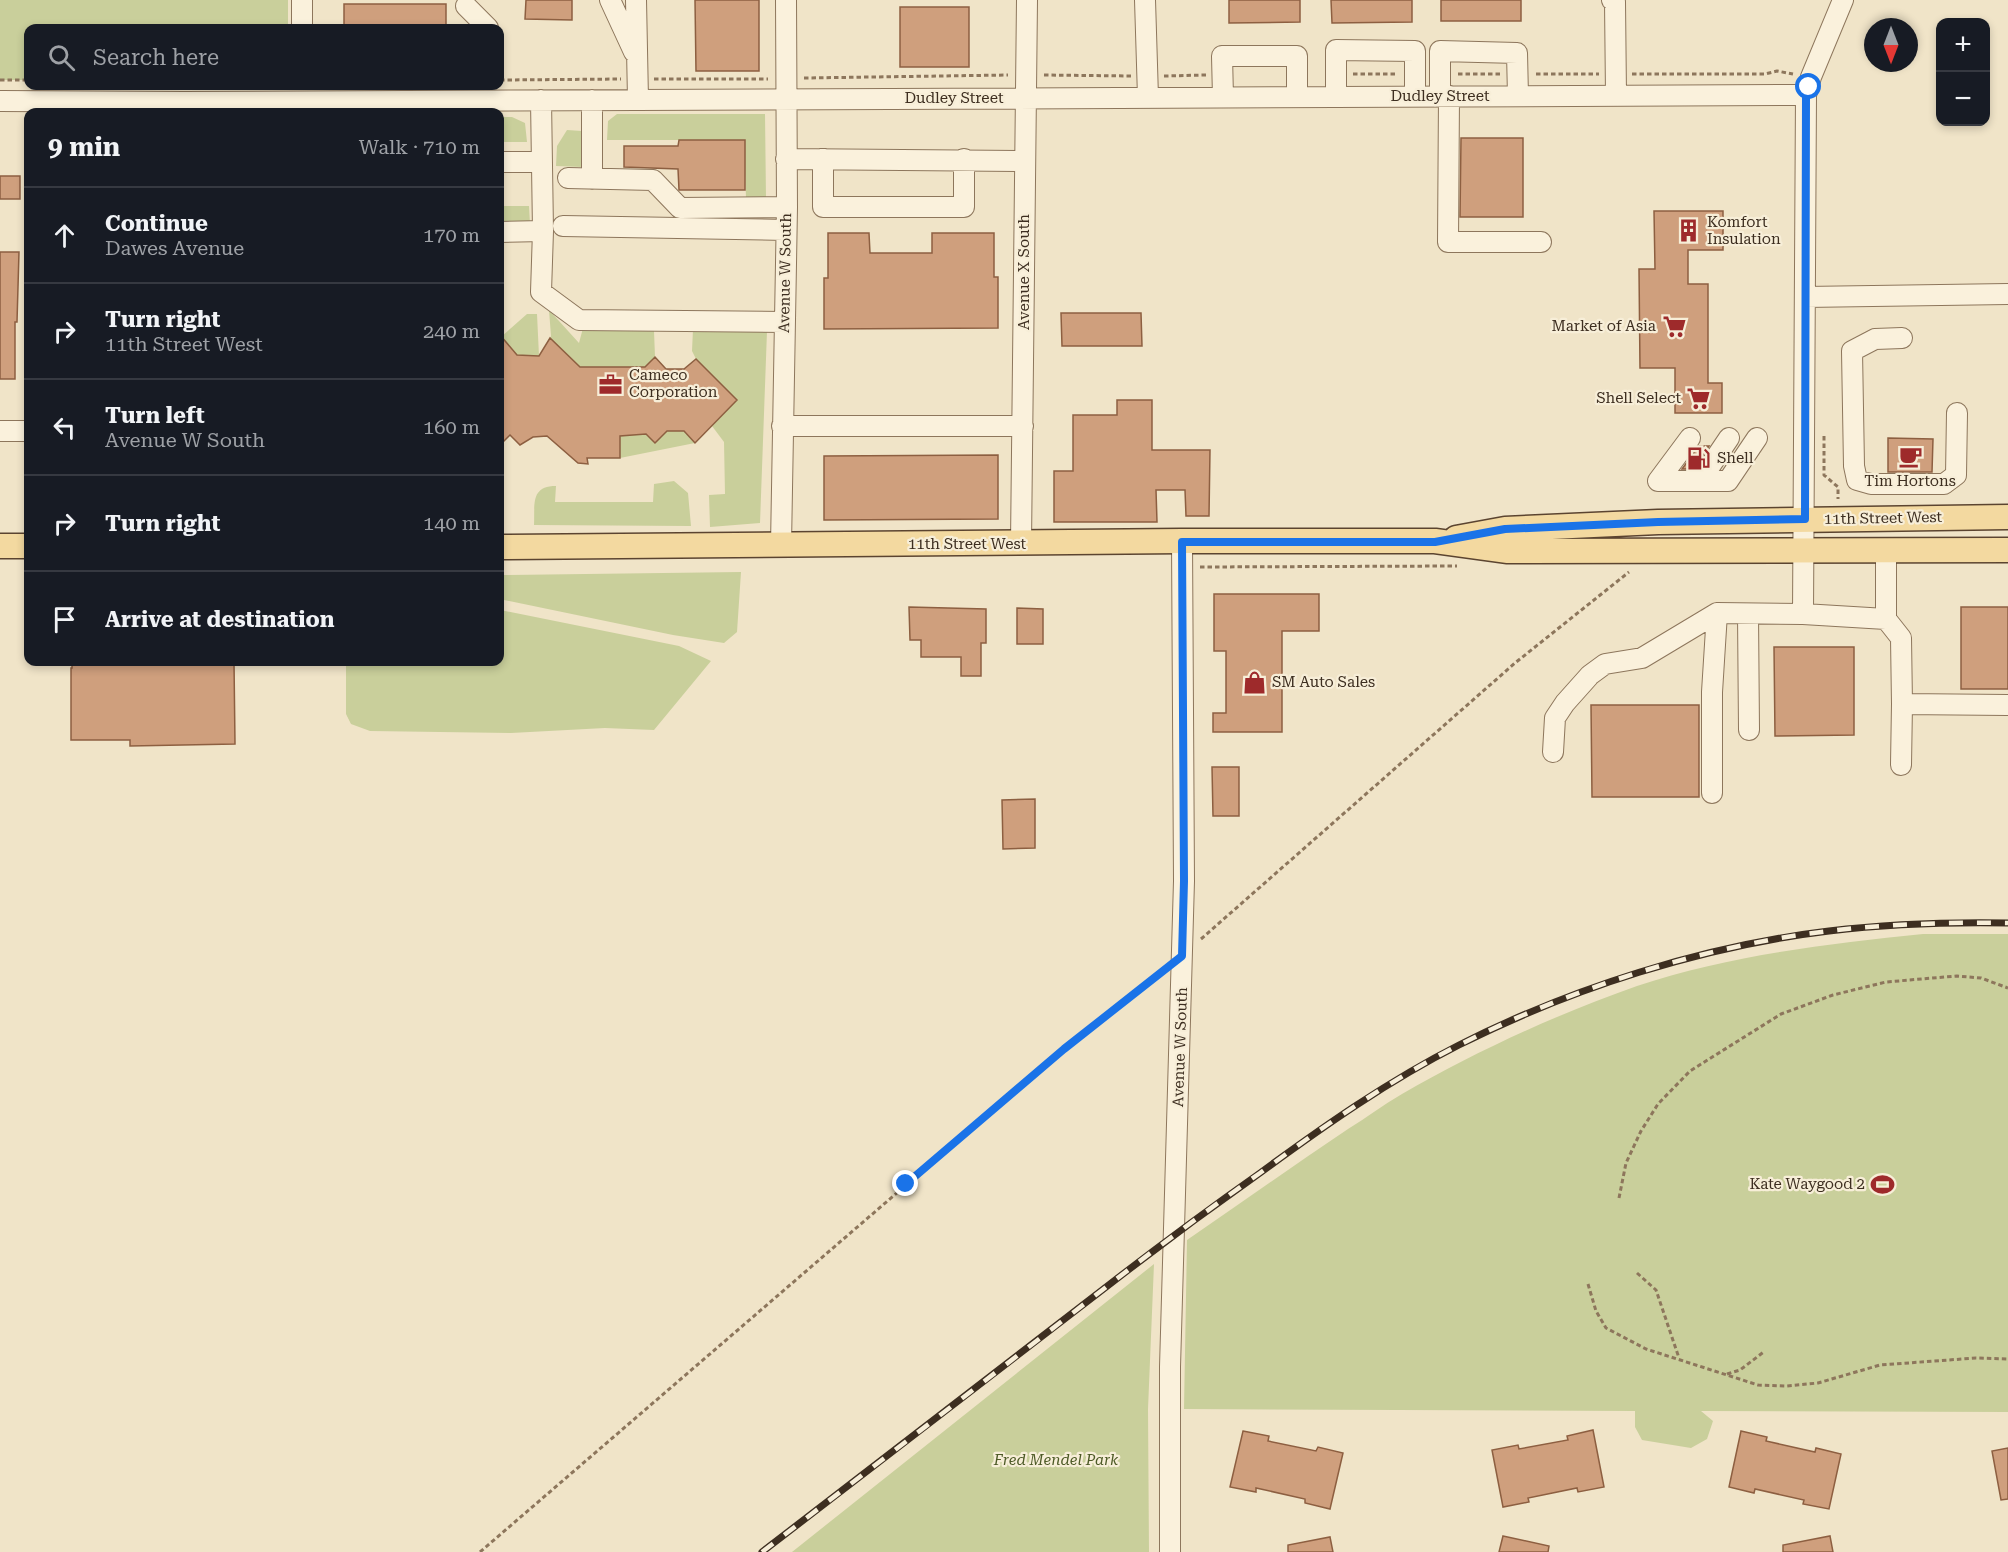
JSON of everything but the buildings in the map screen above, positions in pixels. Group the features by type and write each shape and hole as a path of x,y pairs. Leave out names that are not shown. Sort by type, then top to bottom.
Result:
{"main road":[{"name":"11th Street West","path":"1435,542 1505,529 1693,521 2008,517"},
{"name":"11th Street West","path":"504,547 1435,542 1508,551 2008,550"},
{"path":"0,546 24,546"}],"street":[{"path":"302,0 302,24"},
{"path":"610,0 637,59"},
{"path":"636,0 638,99"},
{"name":"Avenue W South","path":"781,545 787,207 786,0"},
{"name":"Avenue X South","path":"1022,543 1027,0"},
{"path":"1145,0 1148,97"},
{"path":"1612,0 1615,2 1616,95"},
{"path":"1803,614 1806,95 1837,2"},
{"path":"466,6 484,24"},
{"path":"1336,96 1336,51 1414,51 1414,96"},
{"path":"1518,96 1517,53 1440,51 1444,96 1448,242 1541,242"},
{"path":"1223,97 1222,56 1297,56 1297,97"},
{"name":"Dudley Street","path":"0,101 57,107 184,107 497,93 541,100 1806,95"},
{"path":"541,100 543,231 541,292 579,320 784,322"},
{"path":"592,100 592,179"},
{"path":"786,159 1024,161"},
{"path":"823,159 823,207 964,207 964,159"},
{"path":"504,162 542,162"},
{"path":"568,178 653,180 681,208 787,207"},
{"path":"563,226 786,230"},
{"path":"504,232 543,231"},
{"path":"1805,297 2008,294"},
{"path":"1902,338 1875,339 1852,351 1854,466 1857,480 1871,484 1944,484 1956,475 1957,413"},
{"path":"782,426 1023,426"},
{"path":"0,431 24,431"},
{"path":"1694,481 1723,438"},
{"path":"1694,481 1658,481 1723,438"},
{"path":"1694,481 1723,438"},
{"name":"Avenue W South","path":"1170,1552 1170,1367 1184,881 1182,542"},
{"path":"1886,550 1886,619 1902,638 1901,765"},
{"path":"1553,752 1555,718 1590,675 1605,664 1642,658 1717,613 1803,614 1886,619"},
{"path":"1712,793 1712,692 1717,613"},
{"path":"1748,614 1749,730"},
{"path":"1902,704 2008,705"}],"path":[{"path":"0,80 24,80"},
{"path":"1824,427 1824,475 1838,487 1838,518"},
{"path":"480,1552 1064,1049 1182,956 1515,663 1633,569"},
{"path":"1619,1198 1626,1163 1641,1131 1658,1104 1689,1071 1781,1014 1833,995 1886,982 1957,976 1981,978 2008,988"},
{"path":"1637,1273 1656,1290 1679,1358"},
{"path":"1588,1284 1596,1311 1606,1328 1646,1349 1758,1385 1787,1386 1818,1383 1880,1365 1976,1358 2008,1359"},
{"path":"1725,1374 1740,1370 1765,1351"}],"green space":[{"path":"0,0 288,0 288,24 24,24 24,80 0,80"},
{"path":"617,114 765,114 766,199 746,198 744,140 607,140 608,121"},
{"path":"504,117 512,117 525,123 527,142 504,142"},
{"path":"567,130 582,131 583,167 556,166 557,146"},
{"path":"504,206 529,206 530,224 504,224"},
{"path":"549,310 579,343 583,328 654,331 655,357 645,367 580,367 550,338"},
{"path":"527,314 537,314 539,356 517,355 504,340 504,334"},
{"path":"693,329 767,331 760,523 710,527 709,495 725,494 724,442 712,426 737,400 696,359 692,351"},
{"path":"667,431 684,431 695,443 620,458 620,436 646,434 655,443"},
{"path":"674,481 688,493 691,526 534,525 536,498 542,489 548,487 556,486 555,502 653,502 654,484"},
{"path":"741,572 737,632 724,643 673,635 504,600 504,575"},
{"path":"504,611 679,646 711,661 654,730 605,728 511,733 370,731 351,724 346,714 346,666 504,666"},
{"path":"1923,934 2008,934 2008,1412 1701,1411 1713,1421 1707,1439 1691,1448 1642,1440 1635,1427 1635,1411 1184,1409 1187,1240 1388,1103 1458,1063 1517,1035 1637,986 1707,966 1778,952"},
{"name":"Fred Mendel Park","path":"1154,1264 1148,1409 1149,1552 792,1552"}],"railway":[{"path":"762,1552 1203,1214 1357,1105 1459,1045 1502,1024 1593,988 1639,972 1734,947 1851,929 1918,924 2008,923"}],"place":[{"name":"Komfort Insulation","path":"1689,231"},
{"name":"Market of Asia","path":"1674,326"},
{"name":"Cameco Corporation","path":"611,384"},
{"name":"Shell Select","path":"1699,398"},
{"name":"Tim Hortons","path":"1910,457"},
{"name":"Shell","path":"1699,458"},
{"name":"SM Auto Sales","path":"1254,682"},
{"name":"Kate Waygood 2","path":"1883,1184"}],"route":[{"path":"906,1184 1064,1049 1182,956 1184,881 1182,542 1435,542 1505,529 1717,520 1805,519 1806,95 1809,87"}]}
